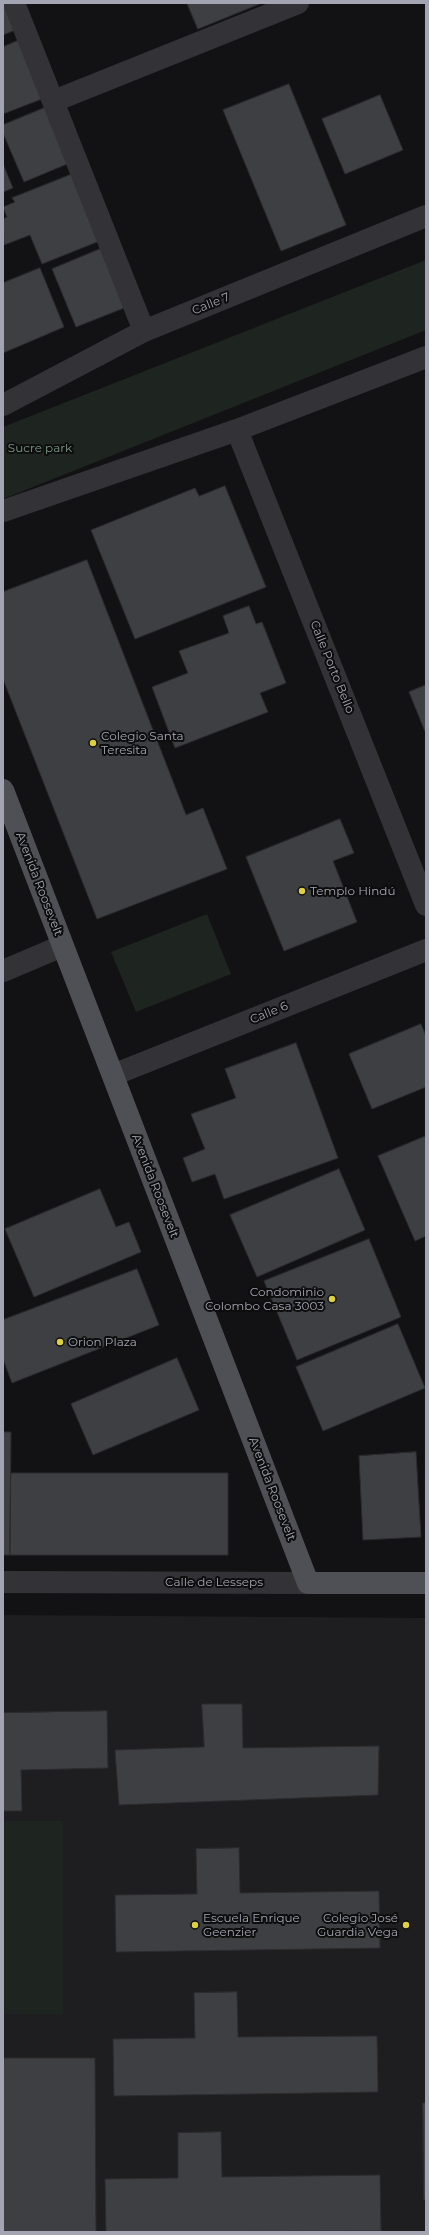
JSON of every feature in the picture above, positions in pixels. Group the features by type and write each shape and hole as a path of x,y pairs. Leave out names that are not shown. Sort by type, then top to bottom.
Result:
{"main road":[{"name":"Avenida Roosevelt","path":"3,790 308,1583"},
{"name":"Calle de Lesseps","path":"308,1583 426,1583"}],"street":[{"path":"14,3 144,331"},
{"path":"54,101 298,3"},
{"name":"Calle 7","path":"3,405 144,331 426,216"},
{"path":"3,511 237,430 426,357"},
{"name":"Calle Porto Bello","path":"237,430 426,905"},
{"path":"3,971 62,946"},
{"name":"Calle 6","path":"113,1075 426,950"},
{"name":"Calle de Lesseps","path":"3,1582 308,1583"}],"shaded area":[{"name":"Escuela Enrique Geenzier","path":"3,1615 426,1618 426,2232 3,2232"}],"green space":[{"name":"Sucre park","path":"426,260 426,330 3,499 3,427"},
{"path":"207,914 231,974 136,1012 111,952"},
{"path":"3,1821 63,1821 63,2014 3,2014"}],"building":[{"path":"3,3 10,3 20,28 3,35"},
{"path":"187,3 262,3 198,29"},
{"path":"24,38 47,97 3,114 3,47"},
{"path":"289,84 346,225 281,251 223,110"},
{"path":"380,95 403,150 345,174 322,119"},
{"path":"49,106 72,162 24,182 3,133 3,125"},
{"path":"3,164 13,188 3,192"},
{"path":"75,173 102,240 42,264 30,235 4,245 3,219 7,217 3,207 15,202 12,198"},
{"path":"105,247 129,306 76,327 52,269"},
{"path":"40,268 64,327 3,353 3,283"},
{"path":"225,486 266,587 135,639 91,530 195,488 199,496"},
{"name":"Colegio Santa Teresita","path":"87,560 186,815 203,808 227,869 97,919 3,679 3,592"},
{"path":"249,606 256,624 262,622 286,683 260,693 268,712 175,748 152,687 188,673 179,651 229,633 223,616"},
{"path":"426,685 426,734 409,692"},
{"name":"Templo Hindú","path":"340,819 354,853 333,861 357,922 284,951 246,857"},
{"path":"421,1024 426,1036 426,1087 372,1109 349,1054"},
{"path":"296,1043 338,1158 224,1199 215,1174 192,1182 183,1158 205,1149 191,1114 236,1098 225,1069"},
{"path":"426,1136 426,1236 415,1241 378,1156"},
{"path":"339,1169 365,1230 257,1277 230,1215"},
{"path":"100,1189 116,1227 129,1222 141,1252 34,1297 5,1229"},
{"name":"Condominio Colombo Casa 3003","path":"369,1239 401,1317 297,1360 264,1281"},
{"name":"Orion Plaza","path":"137,1269 159,1325 12,1383 3,1359 3,1320"},
{"path":"398,1324 425,1388 323,1431 296,1367"},
{"path":"177,1358 199,1410 93,1455 71,1404"},
{"path":"3,1432 11,1432 10,1555 3,1555"},
{"path":"416,1452 421,1537 363,1540 359,1456"},
{"path":"11,1473 228,1473 228,1555 10,1555"},
{"path":"202,1704 242,1704 243,1748 379,1746 378,1795 119,1805 115,1750 204,1747"},
{"path":"107,1711 108,1768 21,1770 22,1811 3,1811 3,1713"},
{"path":"239,1848 240,1893 379,1891 380,1948 116,1952 115,1895 197,1894 196,1849"},
{"path":"237,1992 238,2037 377,2036 378,2092 114,2096 113,2039 195,2038 194,1993"},
{"path":"3,2058 95,2058 96,2232 3,2232"},
{"path":"423,2103 426,2103 426,2200 424,2200"},
{"path":"221,2132 222,2177 380,2175 381,2231 106,2232 105,2179 178,2178 178,2133"}],"place":[{"name":"Colegio Santa Teresita","path":"93,743"},
{"name":"Templo Hindú","path":"302,891"},
{"name":"Condominio Colombo Casa 3003","path":"332,1299"},
{"name":"Orion Plaza","path":"60,1342"},
{"name":"Escuela Enrique Geenzier","path":"195,1925"},
{"name":"Colegio José Guardia Vega","path":"406,1925"}]}
